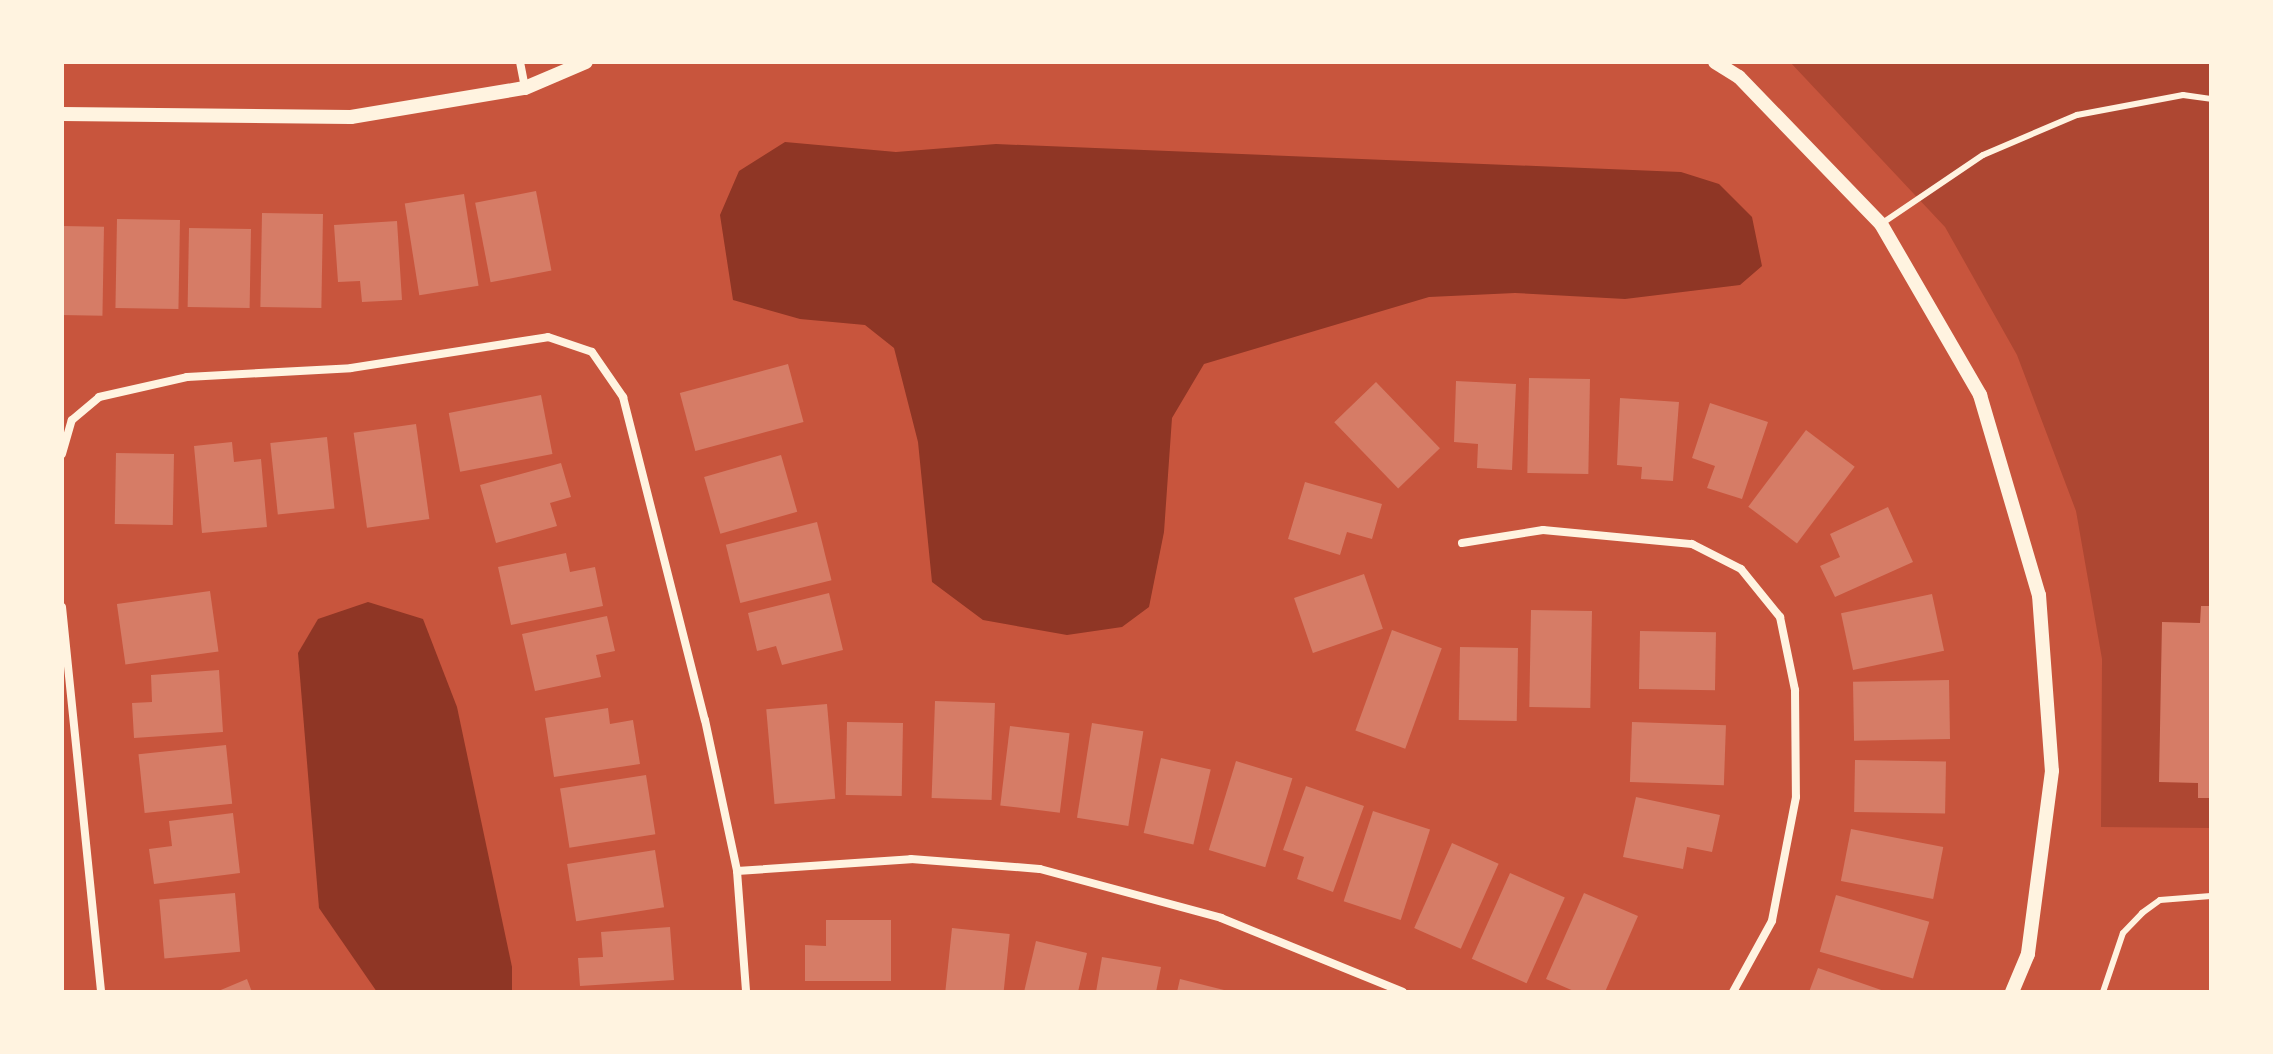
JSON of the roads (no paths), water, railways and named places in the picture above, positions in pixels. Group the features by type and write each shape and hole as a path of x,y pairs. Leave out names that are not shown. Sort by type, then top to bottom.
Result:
{"street":[{"path":"520,62 525,88"},
{"path":"62,114 351,117 525,88 586,62"},
{"path":"1715,62 1739,77 1881,224 1980,395 2039,595 2052,771 2028,954 2012,992"},
{"path":"62,454 72,420 99,397 187,377 351,368 548,337 592,352 623,397 705,720 737,871 746,992"},
{"path":"1462,543 1543,530 1692,544 1741,569 1780,617 1795,690 1796,797 1772,921 1733,992"},
{"path":"62,607 101,992"},
{"path":"737,871 911,859 1040,869 1221,918 1403,992"}],"lane":[{"path":"1881,224 1983,155 2077,115 2183,95 2211,99"},
{"path":"2103,992 2123,933 2142,913 2160,900 2211,896"}]}
